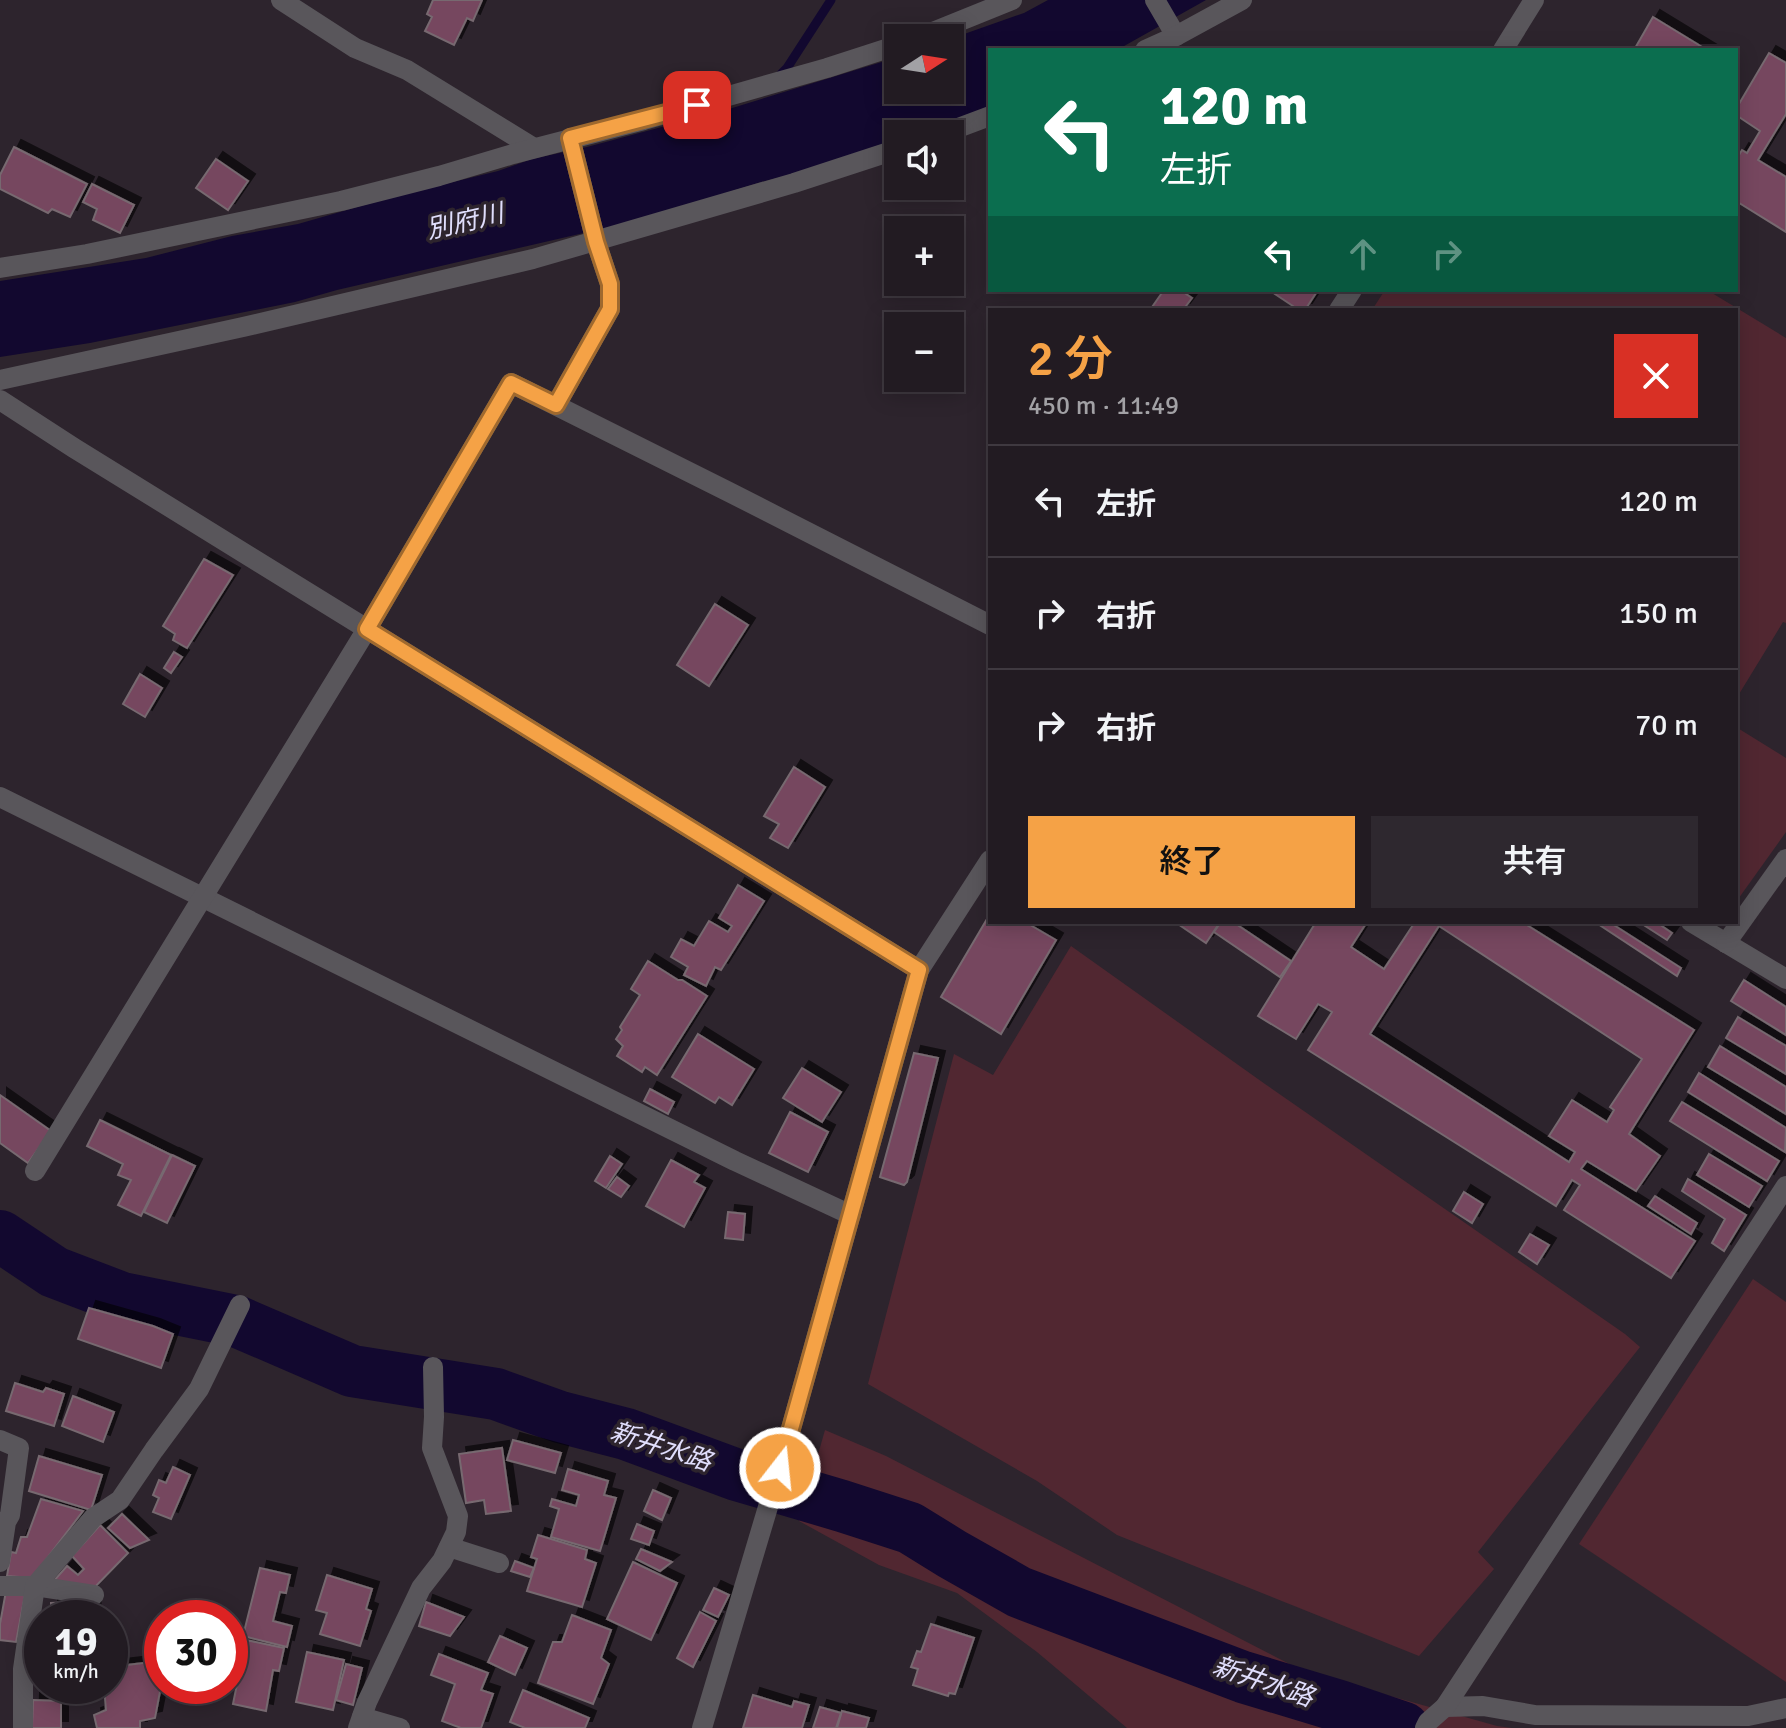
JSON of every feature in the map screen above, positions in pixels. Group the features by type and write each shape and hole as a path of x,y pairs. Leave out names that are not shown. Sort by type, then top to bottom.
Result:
{"street":[{"path":"281,0 355,48 407,70 534,148"},
{"path":"953,24 1012,0"},
{"path":"1155,0 1176,36"},
{"path":"1149,48 1242,0"},
{"path":"1504,48 1534,0"},
{"path":"0,268 87,254 341,201 704,103 884,49"},
{"path":"964,126 988,117"},
{"path":"556,405 610,309 610,284 596,242 570,138"},
{"path":"0,380 410,289 596,242 884,154"},
{"path":"35,1171 367,629 511,383 988,624"},
{"path":"0,400 919,970"},
{"path":"0,797 851,1215"},
{"path":"1726,943 1786,859"},
{"path":"702,1728 785,1450 919,970 988,863"},
{"path":"1694,924 1786,979"},
{"path":"1425,1728 1445,1707 1786,1186"},
{"path":"23,1728 23,1669 35,1586 93,1518 120,1500 128,1490 199,1389 240,1305"},
{"path":"400,1728 360,1722 421,1588 442,1561 456,1532 458,1516 432,1448 433,1367"},
{"path":"0,1440 19,1448 0,1562"},
{"path":"449,1547 499,1563"},
{"path":"0,1586 35,1586 94,1595"},
{"path":"1445,1707 1483,1706 1535,1715 1748,1716 1786,1708"}],"shaded area":[{"path":"1384,292 1710,292 1737,308 1373,308"},
{"path":"1738,309 1786,338 1786,623 1783,622 1738,696"},
{"path":"1738,728 1786,758 1786,832 1738,899"},
{"path":"1071,946 1640,1347 1478,1552 1494,1569 1419,1656 1117,1535 1037,1481 868,1384 954,1054 993,1075"},
{"path":"1753,1279 1786,1302 1786,1682 1579,1544"},
{"path":"825,1430 886,1456 1305,1672 1512,1728 1127,1728 1037,1652 957,1593 879,1565 799,1521"}],"water":[{"name":"別府川","path":"1048,0 1206,0 1121,48 988,48 988,107 957,120 884,120 884,145 640,220 295,302 90,343 0,357 0,281 146,258 232,236 298,224 498,171 532,159 729,109 884,61 884,104 964,104 964,34 1024,13"}],"building":[{"path":"433,0 482,0 473,21 467,18 454,45 425,31 432,17 427,14"},
{"path":"1653,17 1704,48 1635,48"},
{"path":"1769,53 1786,63 1786,114 1758,160 1786,177 1786,232 1738,202 1738,157 1742,150 1747,153 1760,131 1738,116 1738,106"},
{"path":"14,147 87,184 70,217 52,209 48,213 0,189 0,175"},
{"path":"216,159 248,181 228,210 196,188"},
{"path":"92,184 134,205 120,233 93,220 97,209 83,202"},
{"path":"1163,292 1183,292 1192,298 1184,308 1151,308"},
{"path":"1272,292 1317,292 1306,308 1296,308"},
{"path":"204,559 233,575 187,648 173,640 175,634 163,626"},
{"path":"715,604 748,625 709,686 677,665"},
{"path":"174,652 182,657 171,673 164,668"},
{"path":"140,674 162,688 145,717 123,704"},
{"path":"794,767 825,787 788,848 770,838 779,824 764,816"},
{"path":"738,885 764,901 721,970 715,967 706,986 684,975 688,967 671,957 681,939 694,946 709,921 728,932 732,926 719,918"},
{"path":"988,917 988,924 1028,924 1056,940 1001,1034 941,997"},
{"path":"1178,924 1219,924 1206,943"},
{"path":"1220,924 1236,924 1291,961 1280,977 1214,932"},
{"path":"1315,924 1366,924 1351,947 1384,969 1414,924 1525,924 1694,1030 1629,1134 1660,1156 1636,1191 1587,1161 1581,1169 1695,1241 1671,1278 1564,1210 1580,1185 1572,1180 1556,1206 1308,1050 1332,1012 1318,1004 1296,1039 1258,1016","holes":["1439,926 1642,1059 1610,1107 1614,1110 1607,1122 1572,1100 1549,1136 1575,1152 1569,1162 1370,1034"]},
{"path":"1598,924 1612,924 1681,968 1677,976"},
{"path":"1642,924 1659,924 1672,933 1667,940"},
{"path":"648,961 707,996 657,1075 645,1067 642,1072 617,1056 623,1046 616,1039 622,1030 620,1027 640,995 631,989"},
{"path":"1744,980 1786,1007 1786,1035 1731,1001"},
{"path":"1738,1017 1786,1046 1786,1074 1726,1038"},
{"path":"698,1034 754,1069 732,1105 719,1097 715,1103 672,1077"},
{"path":"1720,1046 1786,1087 1786,1114 1708,1067"},
{"path":"914,1053 938,1058 904,1185 880,1177"},
{"path":"802,1068 841,1092 822,1122 783,1098"},
{"path":"1699,1073 1786,1128 1785,1152 1688,1092"},
{"path":"650,1089 674,1102 668,1114 644,1101"},
{"path":"0,1095 51,1131 28,1163 0,1143"},
{"path":"1682,1102 1779,1161 1767,1181 1670,1121"},
{"path":"790,1112 828,1132 808,1172 769,1153"},
{"path":"100,1120 171,1155 141,1216 118,1205 131,1180 118,1175 123,1164 87,1146"},
{"path":"1709,1154 1762,1186 1749,1207 1697,1175"},
{"path":"172,1155 195,1166 167,1223 144,1212"},
{"path":"610,1156 622,1164 606,1188 595,1181"},
{"path":"671,1160 699,1175 694,1182 705,1188 684,1227 646,1206"},
{"path":"617,1177 629,1186 621,1197 608,1189"},
{"path":"1688,1179 1746,1215 1724,1251 1712,1243 1725,1219 1682,1191"},
{"path":"1464,1192 1483,1204 1472,1223 1453,1211"},
{"path":"1655,1196 1697,1223 1691,1234 1648,1206"},
{"path":"728,1212 745,1214 743,1240 725,1238"},
{"path":"1530,1234 1549,1245 1537,1264 1519,1252"},
{"path":"89,1308 173,1334 161,1368 78,1339"},
{"path":"15,1383 43,1392 46,1388 64,1394 54,1426 6,1411"},
{"path":"73,1396 114,1412 103,1442 62,1426"},
{"path":"513,1440 561,1453 555,1473 507,1460"},
{"path":"502,1448 511,1511 486,1514 484,1500 466,1503 459,1454"},
{"path":"39,1456 102,1475 91,1510 29,1491"},
{"path":"173,1467 190,1475 171,1519 153,1512 159,1498 153,1495 159,1480 166,1483"},
{"path":"568,1469 608,1481 604,1495 616,1498 600,1551 551,1537 559,1509 550,1506 552,1499 576,1506 579,1495 562,1490"},
{"path":"653,1490 671,1498 662,1520 644,1511"},
{"path":"41,1499 83,1511 32,1578 7,1576 11,1552 16,1553 21,1537 27,1537"},
{"path":"122,1514 149,1540 130,1548 108,1528"},
{"path":"637,1524 654,1531 649,1545 631,1539"},
{"path":"100,1525 128,1553 92,1590 51,1584 67,1566 78,1575 84,1569 72,1556"},
{"path":"538,1535 587,1550 585,1559 596,1563 582,1607 527,1591 537,1559 531,1557"},
{"path":"641,1549 672,1562 660,1571 636,1559"},
{"path":"515,1561 534,1568 530,1577 511,1571"},
{"path":"633,1562 677,1583 651,1640 607,1619"},
{"path":"260,1568 290,1575 286,1593 280,1592 273,1621 292,1626 287,1647 248,1637 248,1616"},
{"path":"327,1575 372,1589 366,1609 371,1611 360,1646 320,1634 327,1613 316,1610"},
{"path":"714,1588 729,1595 718,1617 703,1610"},
{"path":"6,1591 25,1595 16,1642 0,1640"},
{"path":"426,1602 464,1617 450,1636 419,1626"},
{"path":"700,1612 716,1621 693,1667 677,1658"},
{"path":"572,1615 611,1630 601,1658 609,1664 593,1704 538,1683 553,1642 562,1642"},
{"path":"931,1624 974,1638 955,1694 949,1693 948,1696 913,1685 918,1669 911,1667 917,1651 921,1652"},
{"path":"500,1636 527,1648 515,1675 488,1662"},
{"path":"248,1640 284,1648 279,1671 273,1670 266,1711 233,1704 248,1704"},
{"path":"307,1652 344,1660 333,1710 296,1702"},
{"path":"439,1654 488,1673 481,1690 493,1694 481,1728 461,1728 442,1721 455,1684 431,1675"},
{"path":"144,1663 144,1704 158,1704 155,1718 140,1721 140,1728 97,1728 94,1715 106,1710 106,1704 128,1704 128,1665"},
{"path":"346,1664 362,1668 353,1705 336,1700"},
{"path":"523,1690 589,1718 585,1728 525,1728 510,1722"},
{"path":"753,1695 792,1707 794,1701 809,1705 802,1728 743,1728"},
{"path":"33,1704 61,1704 61,1728 32,1728"},
{"path":"820,1707 841,1713 836,1728 813,1728"},
{"path":"842,1711 869,1718 866,1728 837,1728"}],"waterway":[{"path":"781,74 831,0"},
{"name":"新井水路","path":"0,1236 54,1272 122,1298 236,1321 352,1371 496,1394 560,1417 626,1434 737,1475 910,1528 1019,1592 1243,1677 1404,1728"}],"route":[{"path":"697,105 570,138 596,242 610,284 610,309 556,405 511,383 367,629 919,970 780,1468"}]}
